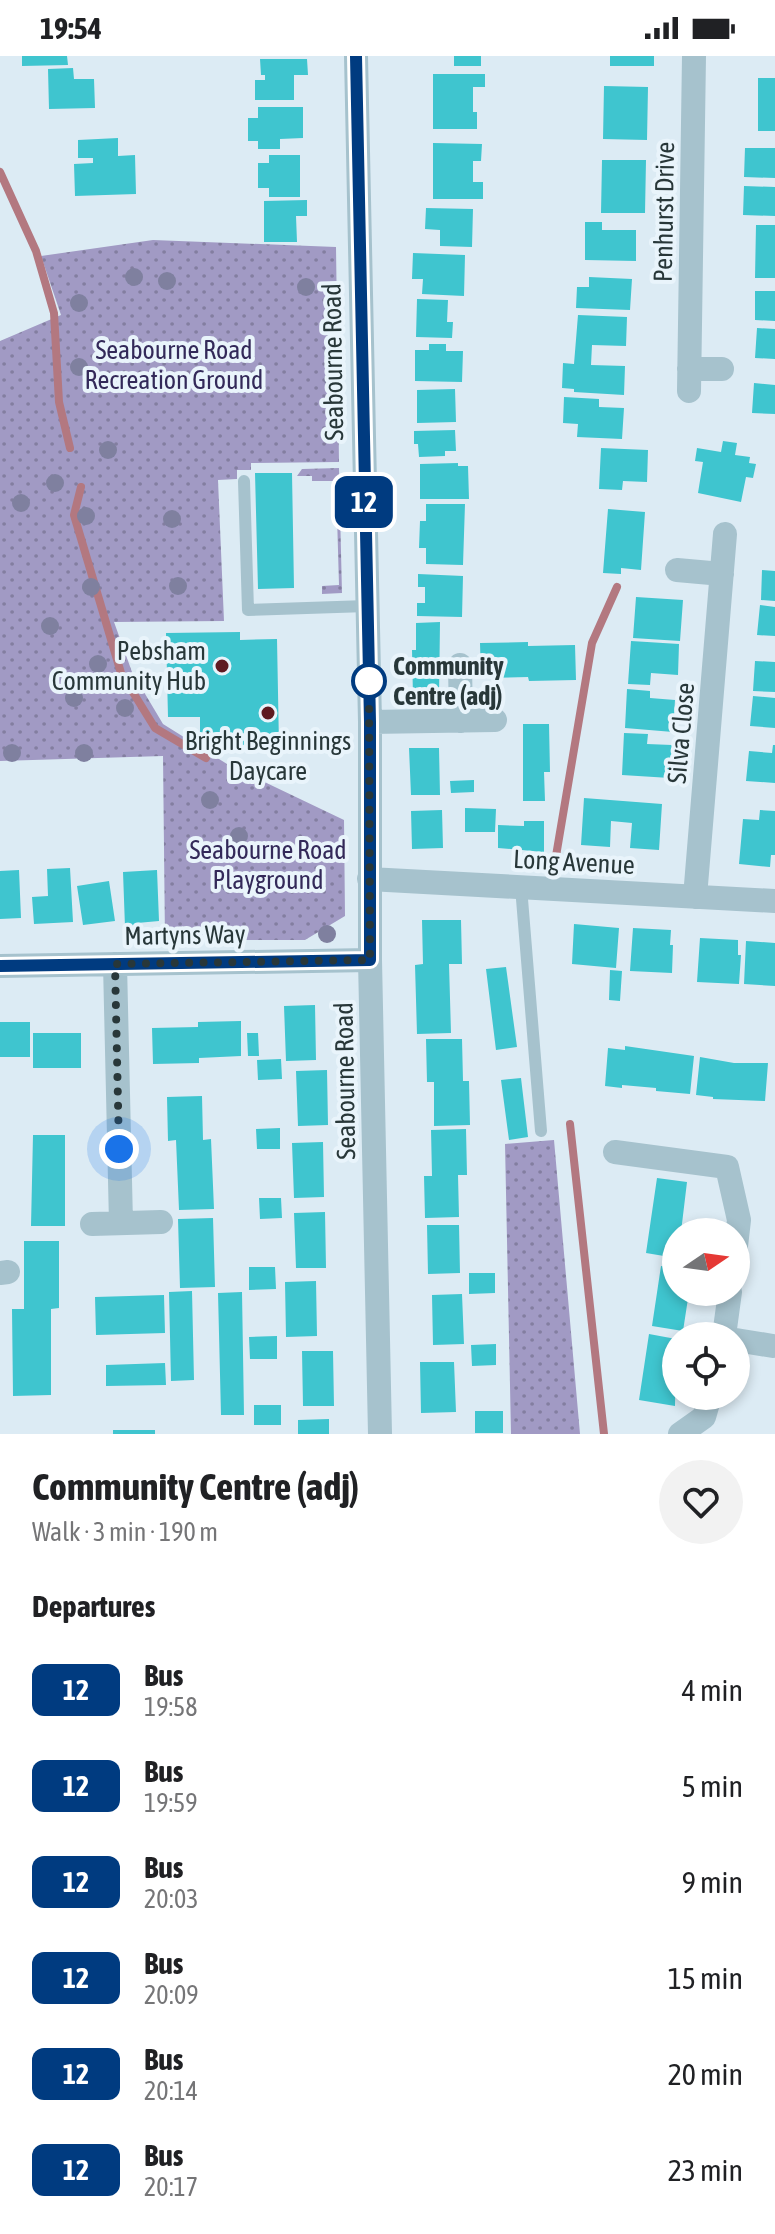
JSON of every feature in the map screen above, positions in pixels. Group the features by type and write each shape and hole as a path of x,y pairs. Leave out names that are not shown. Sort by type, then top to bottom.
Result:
{"street":[{"name":"Seabourne Road","path":"356,56 370,722 370,960 380,1434"},
{"name":"Penhurst Drive","path":"694,56 689,380 722,369"},
{"name":"Silva Close","path":"695,897 725,534"},
{"path":"677,570 722,574"},
{"path":"460,665 461,721"},
{"path":"370,722 495,720"},
{"name":"Long Avenue","path":"369,879 775,901"},
{"name":"Martyns Way","path":"0,966 370,960"},
{"path":"115,964 121,1223"},
{"path":"615,1152 727,1167 739,1218"},
{"path":"92,1224 161,1222"},
{"path":"750,1342 773,1346"},
{"path":"680,1434 704,1417 706,1410"}],"lane":[{"path":"244,481 248,610 367,606"},
{"path":"521,887 541,1131"}],"green space":[{"name":"Seabourne Road Recreation Ground","path":"153,240 336,247 339,462 251,463 251,470 237,470 237,479 218,480 224,621 114,622 132,672 163,724 227,764 344,820 345,916 305,940 165,940 163,756 0,761 0,341 61,315 41,256"},
{"path":"339,468 342,593 322,594 322,586 339,585 336,481 312,481 312,476 297,476 302,469"},
{"path":"554,1140 580,1434 511,1434 505,1144"}],"building":[{"path":"22,56 67,56 68,65 22,66"},
{"path":"454,56 481,56 481,66 454,66"},
{"path":"610,56 654,56 654,66 610,66"},
{"path":"260,59 307,59 308,75 294,75 294,100 255,100 255,80 265,80 265,75 261,75"},
{"path":"73,68 74,79 94,79 95,108 49,109 48,69"},
{"path":"433,74 485,74 485,87 473,87 477,129 433,129"},
{"path":"758,78 775,78 775,131 758,131"},
{"path":"604,86 648,87 647,140 603,139"},
{"path":"258,107 303,107 303,138 280,139 280,149 258,149 258,141 248,141 248,118 258,118"},
{"path":"118,138 118,156 135,155 136,194 75,196 74,164 93,163 93,158 78,158 78,140"},
{"path":"433,143 482,144 481,161 473,161 473,182 483,182 483,199 433,199"},
{"path":"745,148 775,148 775,178 744,177"},
{"path":"269,155 300,155 300,197 269,197 269,188 258,188 258,163 269,163"},
{"path":"602,160 646,160 645,213 601,213"},
{"path":"744,186 775,187 775,216 743,215"},
{"path":"307,200 307,216 296,216 297,242 264,242 264,201"},
{"path":"426,208 473,209 472,247 440,246 440,230 425,229"},
{"path":"585,222 602,222 602,230 636,230 636,261 585,260"},
{"path":"756,225 775,225 775,278 755,278"},
{"path":"413,253 465,255 464,296 422,294 423,279 412,279"},
{"path":"589,277 632,279 630,310 576,308 577,287 589,287"},
{"path":"755,291 775,291 775,321 755,320"},
{"path":"417,299 448,300 447,322 453,322 452,338 416,337"},
{"path":"578,315 627,317 626,346 592,345 591,365 625,366 624,395 574,392 574,389 562,388 563,363 574,364"},
{"path":"757,328 775,329 775,359 755,358"},
{"path":"429,344 446,344 446,351 463,351 462,382 415,381 415,350 429,350"},
{"path":"754,383 775,385 775,414 752,413"},
{"path":"455,389 456,422 417,423 417,390"},
{"path":"564,397 599,399 599,407 624,408 622,439 577,437 578,424 563,423"},
{"path":"455,430 456,451 445,451 445,456 419,457 418,444 414,444 414,431"},
{"path":"723,441 737,443 735,455 750,457 749,463 756,464 753,478 746,477 741,502 698,493 703,462 695,461 697,448 721,452"},
{"path":"601,448 648,450 647,482 623,481 622,490 599,489"},
{"path":"458,463 458,466 468,466 469,499 420,499 420,464"},
{"path":"255,473 292,473 294,588 258,589"},
{"path":"426,504 465,504 463,565 426,564 426,548 419,548 420,521 426,521"},
{"path":"608,509 645,512 641,570 621,568 621,574 603,573"},
{"path":"762,570 775,571 775,601 761,600"},
{"path":"418,574 463,576 462,617 417,616 417,603 425,603 425,587 418,587"},
{"path":"636,597 683,600 680,641 633,638"},
{"path":"760,605 775,607 775,636 757,635"},
{"path":"440,622 439,697 413,697 412,650 416,650 416,623"},
{"name":"Pebsham Community Hub","path":"240,632 240,640 277,639 279,746 240,746 239,735 200,735 200,717 168,717 166,633"},
{"path":"631,641 679,644 678,675 651,673 650,685 628,684"},
{"path":"528,642 528,646 575,645 576,680 481,678 480,643"},
{"path":"755,661 775,662 775,692 753,691"},
{"path":"627,689 650,691 650,698 675,700 673,732 625,728"},
{"path":"753,696 775,698 775,728 750,726"},
{"path":"523,724 549,724 550,772 544,772 545,801 523,801"},
{"path":"624,733 648,734 647,744 672,745 670,778 622,775"},
{"path":"773,745 775,783 746,781 749,751 772,753"},
{"path":"409,748 439,748 440,795 411,795"},
{"path":"474,780 474,792 451,793 450,781"},
{"path":"584,798 662,804 659,850 630,848 632,823 611,821 610,847 581,845"},
{"path":"465,808 496,809 495,832 465,832"},
{"path":"442,810 443,848 412,849 411,811"},
{"path":"760,810 775,811 775,855 771,855 770,867 739,864 743,819 759,820"},
{"path":"524,821 544,821 544,852 498,848 498,825 524,826"},
{"path":"70,868 73,922 34,924 32,897 48,896 47,869"},
{"path":"19,870 21,918 0,919 0,871"},
{"path":"157,870 159,921 125,927 123,872"},
{"path":"109,881 115,921 83,925 77,886"},
{"path":"422,920 461,920 462,964 449,964 451,1033 417,1034 415,965 423,964"},
{"path":"574,924 619,928 616,968 572,964"},
{"path":"633,928 671,930 672,973 630,971"},
{"path":"700,938 738,940 738,955 741,955 739,984 697,982"},
{"path":"746,941 775,943 775,986 744,984"},
{"path":"506,967 517,1047 496,1050 486,969"},
{"path":"610,970 622,971 620,1001 609,1000"},
{"path":"315,1005 316,1060 286,1061 284,1006"},
{"path":"241,1021 241,1056 199,1058 199,1063 153,1064 152,1028 198,1027 198,1022"},
{"path":"0,1022 30,1022 30,1057 0,1057"},
{"path":"33,1033 81,1033 81,1068 33,1068"},
{"path":"247,1033 258,1033 259,1056 248,1056"},
{"path":"426,1039 462,1039 463,1081 469,1081 470,1125 434,1126 434,1082 427,1082"},
{"path":"625,1046 694,1056 690,1094 656,1091 656,1088 605,1086 608,1048 625,1050"},
{"path":"700,1057 734,1063 768,1063 765,1101 713,1099 696,1095"},
{"path":"281,1059 282,1079 258,1080 257,1060"},
{"path":"327,1070 328,1125 298,1126 296,1071"},
{"path":"521,1078 528,1137 509,1140 501,1080"},
{"path":"202,1096 203,1140 211,1139 214,1209 179,1210 176,1140 168,1141 167,1097"},
{"path":"280,1128 280,1149 257,1149 256,1129"},
{"path":"466,1129 467,1175 458,1175 459,1217 425,1218 424,1176 432,1176 431,1130"},
{"path":"33,1135 65,1135 65,1226 31,1226"},
{"path":"323,1142 324,1197 294,1198 292,1143"},
{"path":"657,1178 687,1182 683,1218 662,1218 662,1256 646,1253"},
{"path":"259,1198 281,1198 282,1218 260,1219"},
{"path":"325,1212 326,1268 296,1268 294,1213"},
{"path":"213,1218 215,1287 180,1288 178,1219"},
{"path":"427,1225 459,1225 460,1273 428,1274"},
{"path":"24,1241 59,1241 59,1308 51,1309 51,1395 13,1396 12,1309 24,1309"},
{"path":"662,1266 662,1306 687,1306 684,1322 662,1322 662,1328 652,1326"},
{"path":"249,1267 275,1267 276,1289 249,1290"},
{"path":"469,1273 495,1273 495,1293 469,1294"},
{"path":"316,1281 317,1336 286,1337 285,1282"},
{"path":"192,1291 194,1380 171,1381 169,1292"},
{"path":"242,1292 244,1415 221,1415 218,1293"},
{"path":"462,1294 464,1344 433,1345 432,1295"},
{"path":"164,1295 165,1333 96,1335 95,1297"},
{"path":"649,1334 662,1336 662,1404 639,1400"},
{"path":"277,1336 277,1359 250,1359 249,1337"},
{"path":"496,1344 496,1365 472,1366 471,1345"},
{"path":"302,1351 333,1351 334,1406 303,1406"},
{"path":"420,1362 454,1362 456,1412 421,1413"},
{"path":"165,1363 166,1385 106,1386 106,1365"},
{"path":"254,1405 281,1405 281,1425 254,1425"},
{"path":"475,1411 503,1411 503,1433 475,1433"},
{"path":"329,1419 329,1434 298,1434 298,1420"},
{"path":"113,1430 155,1430 155,1434 113,1434"}],"waterway":[{"path":"0,172 36,251 54,313 59,402 70,448"},
{"path":"81,487 74,515 121,673 155,728 206,758"},
{"path":"556,856 592,643 617,587"},
{"path":"570,1124 604,1434"}],"bus line":[{"name":"12","path":"0,966 370,960 370,722 356,56"}],"place":[{"name":"Pebsham Community Hub","path":"222,666"},
{"name":"Community Centre (adj)","path":"369,681"},
{"name":"Bright Beginnings Daycare","path":"268,713"}],"route":[{"path":"119,1149 115,964 370,960 369,681"}],"park label":[{"name":"Seabourne Road Playground","path":"268,865"}]}
